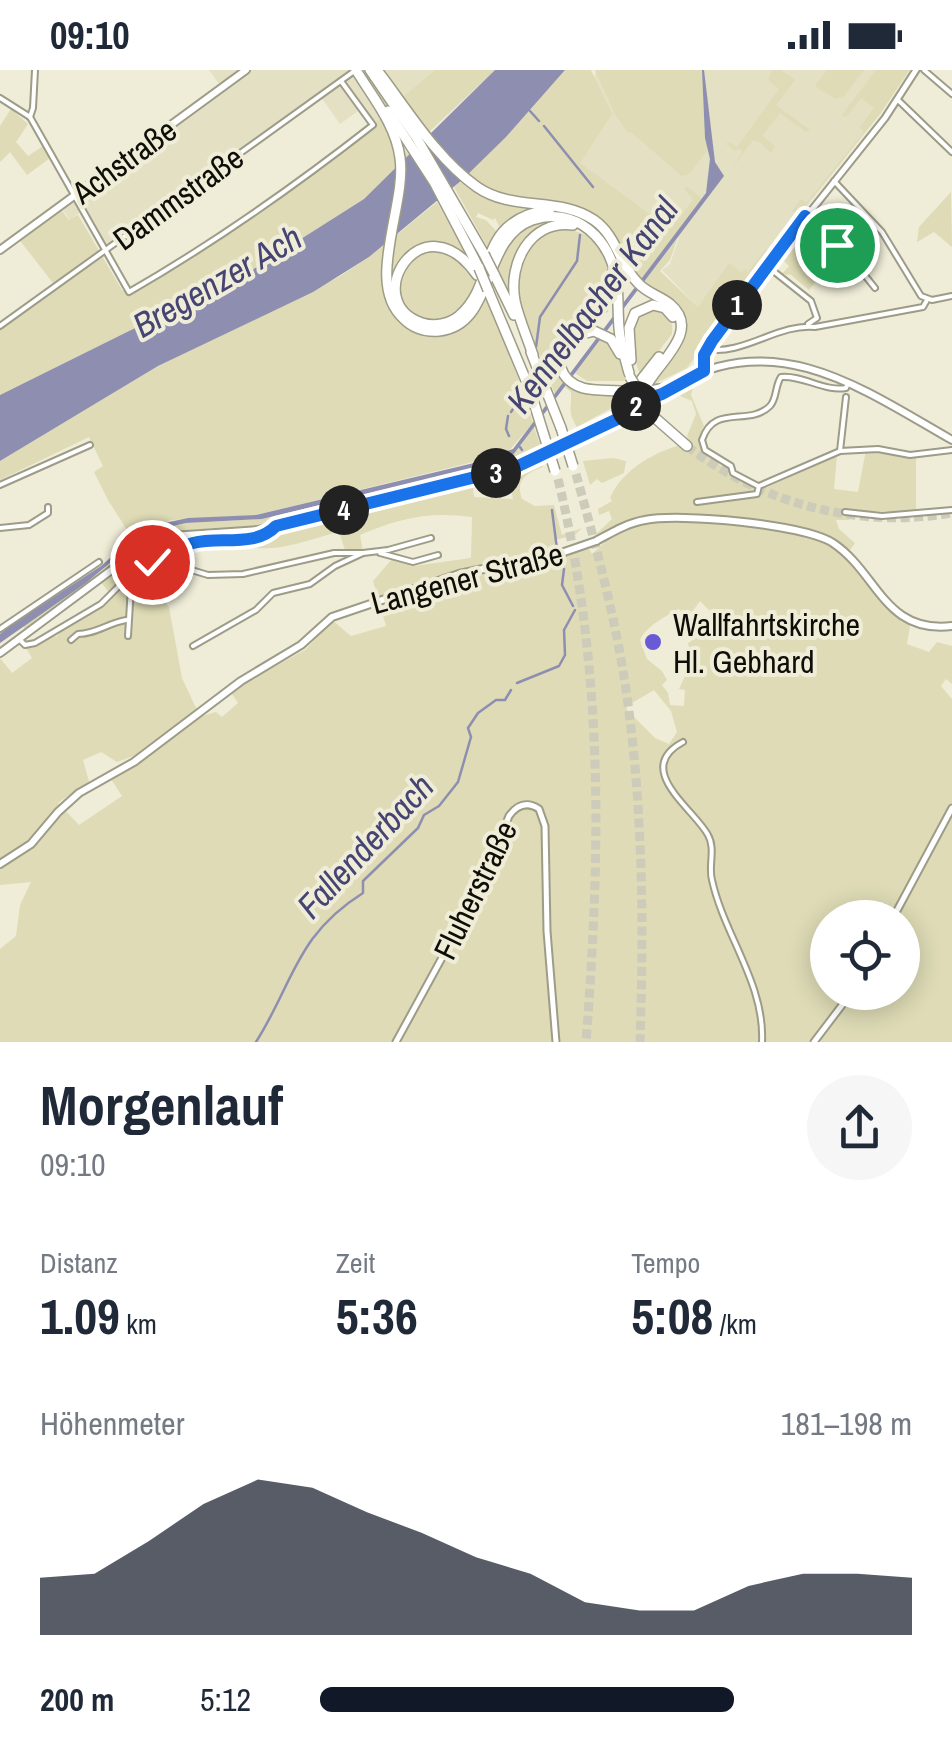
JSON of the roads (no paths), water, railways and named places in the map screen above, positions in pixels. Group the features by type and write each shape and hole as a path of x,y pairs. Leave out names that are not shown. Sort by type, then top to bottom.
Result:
{"highway":[{"path":"356,70 484,254 533,354"},
{"path":"356,70 391,128 400,160 400,199 386,268 389,295 402,318 424,330 444,330 469,315 499,248 519,226 555,216 571,219 600,240 611,260 621,299"},
{"path":"373,70 416,137 458,215 530,390 557,475"},
{"path":"373,70 454,166 486,193 511,202 584,214 600,225 634,278 673,308 682,328 676,346 638,386 589,384 570,377 559,361 562,343 570,332 606,304 612,283 611,260"},
{"path":"478,271 455,253 439,246 427,247 411,254 400,266 396,295 406,312 421,322 452,320 471,301 490,252 506,229 526,216 564,208"},
{"path":"575,470 514,295 520,255 533,237 554,225 590,230"},
{"path":"618,250 622,326 638,386"},
{"path":"631,360 629,328 635,313 649,305 668,311 674,319 675,335 638,386"},
{"path":"622,326 638,386"},
{"path":"570,377 564,357 568,344 579,334 591,331 604,335 613,343 656,415 687,446"}],"main road":[{"name":"Achstraße","path":"0,250 246,70"},
{"path":"0,653 154,542 188,533 258,530 516,467 622,416 638,386 660,390 704,371 749,362 807,366 848,382 952,440"},
{"name":"Langener Straße","path":"0,864 31,844 79,793 134,762 241,681 301,645 332,617 459,574 564,552 629,524 664,518 803,532 826,539 841,550 885,602 917,624 952,626"}],"street":[{"path":"30,117 34,108 35,70"},
{"name":"Dammstraße","path":"0,326 356,70"},
{"path":"704,371 707,349 766,265 898,100 916,70"},
{"path":"924,70 952,94"},
{"path":"0,98 30,117 130,292 290,190 373,124 342,81"},
{"path":"898,100 952,152"},
{"path":"834,180 882,232 921,296 927,300 952,296"},
{"path":"805,216 876,288"},
{"path":"707,349 727,348 804,326 817,318 814,305 766,265"},
{"path":"804,326 922,307 927,300"},
{"path":"848,382 846,388 836,390 801,378 781,377 768,408 716,420 707,427 702,440 705,450 731,466 733,473 759,486 840,451 878,449 916,455 952,450"},
{"path":"840,451 846,396"},
{"path":"0,485 90,444"},
{"path":"698,502 757,494 759,486"},
{"path":"0,528 28,525 48,514 48,507"},
{"path":"845,512 882,516 952,510"},
{"path":"19,639 25,645 35,643 101,604 142,565 161,553 197,542 243,541 273,531 276,526"},
{"path":"142,565 165,562 208,575 242,574 334,553 378,552 432,538"},
{"path":"378,552 413,562 438,555"},
{"path":"194,646 256,610 272,594 310,584 363,553"},
{"path":"0,629 99,562"},
{"path":"128,636 126,620 132,581 142,565"},
{"path":"71,640 78,634 91,634 106,624 126,620"},
{"path":"683,742 670,748 667,783 708,835 712,884 756,998 762,1042"},
{"name":"Fluherstraße","path":"396,1042 479,890 509,816 517,807 528,804 539,809 546,826 547,931 556,1042"},
{"path":"903,900 952,808"},
{"path":"814,1042 838,1010"}],"water":[{"path":"495,70 565,70 462,180 369,257 313,292 158,366 0,461 0,395 252,270 364,199"},
{"path":"702,70 715,162 724,176 513,455 487,465 262,519 186,523 160,529 136,541 86,583 0,643 0,634 11,625 155,525 188,518 256,515 474,463 513,449 706,193 710,159 705,138"}],"waterway":[{"name":"Fallenderbach","path":"530,111 539,121"},
{"name":"Fallenderbach","path":"544,126 593,187"},
{"name":"Fallenderbach","path":"536,347 540,317 577,261 580,235"},
{"name":"Fallenderbach","path":"511,412 524,387"},
{"name":"Fallenderbach","path":"508,416 509,436"},
{"name":"Fallenderbach","path":"552,510 557,549"},
{"name":"Fallenderbach","path":"564,569 562,585 573,606"},
{"name":"Fallenderbach","path":"517,683 559,666 565,655 564,630 575,610"},
{"name":"Fallenderbach","path":"256,1042 310,943 341,909 363,893 363,881 418,828 424,815 439,806 458,782 471,737 468,728 478,713 496,700 505,700 511,690"}],"tunnel":[{"path":"687,446 747,483 812,507 881,517 952,513"},
{"path":"576,474 615,630 636,772 641,862 640,1042"},
{"path":"558,479 584,620 595,759 594,899 586,1042"}],"place":[{"name":"Wallfahrtskirche Hl. Gebhard","path":"653,642"}],"water label":[{"name":"Bregenzer Ach","path":"217,281"},
{"name":"Kennelbacher Kanal","path":"592,305"}]}
